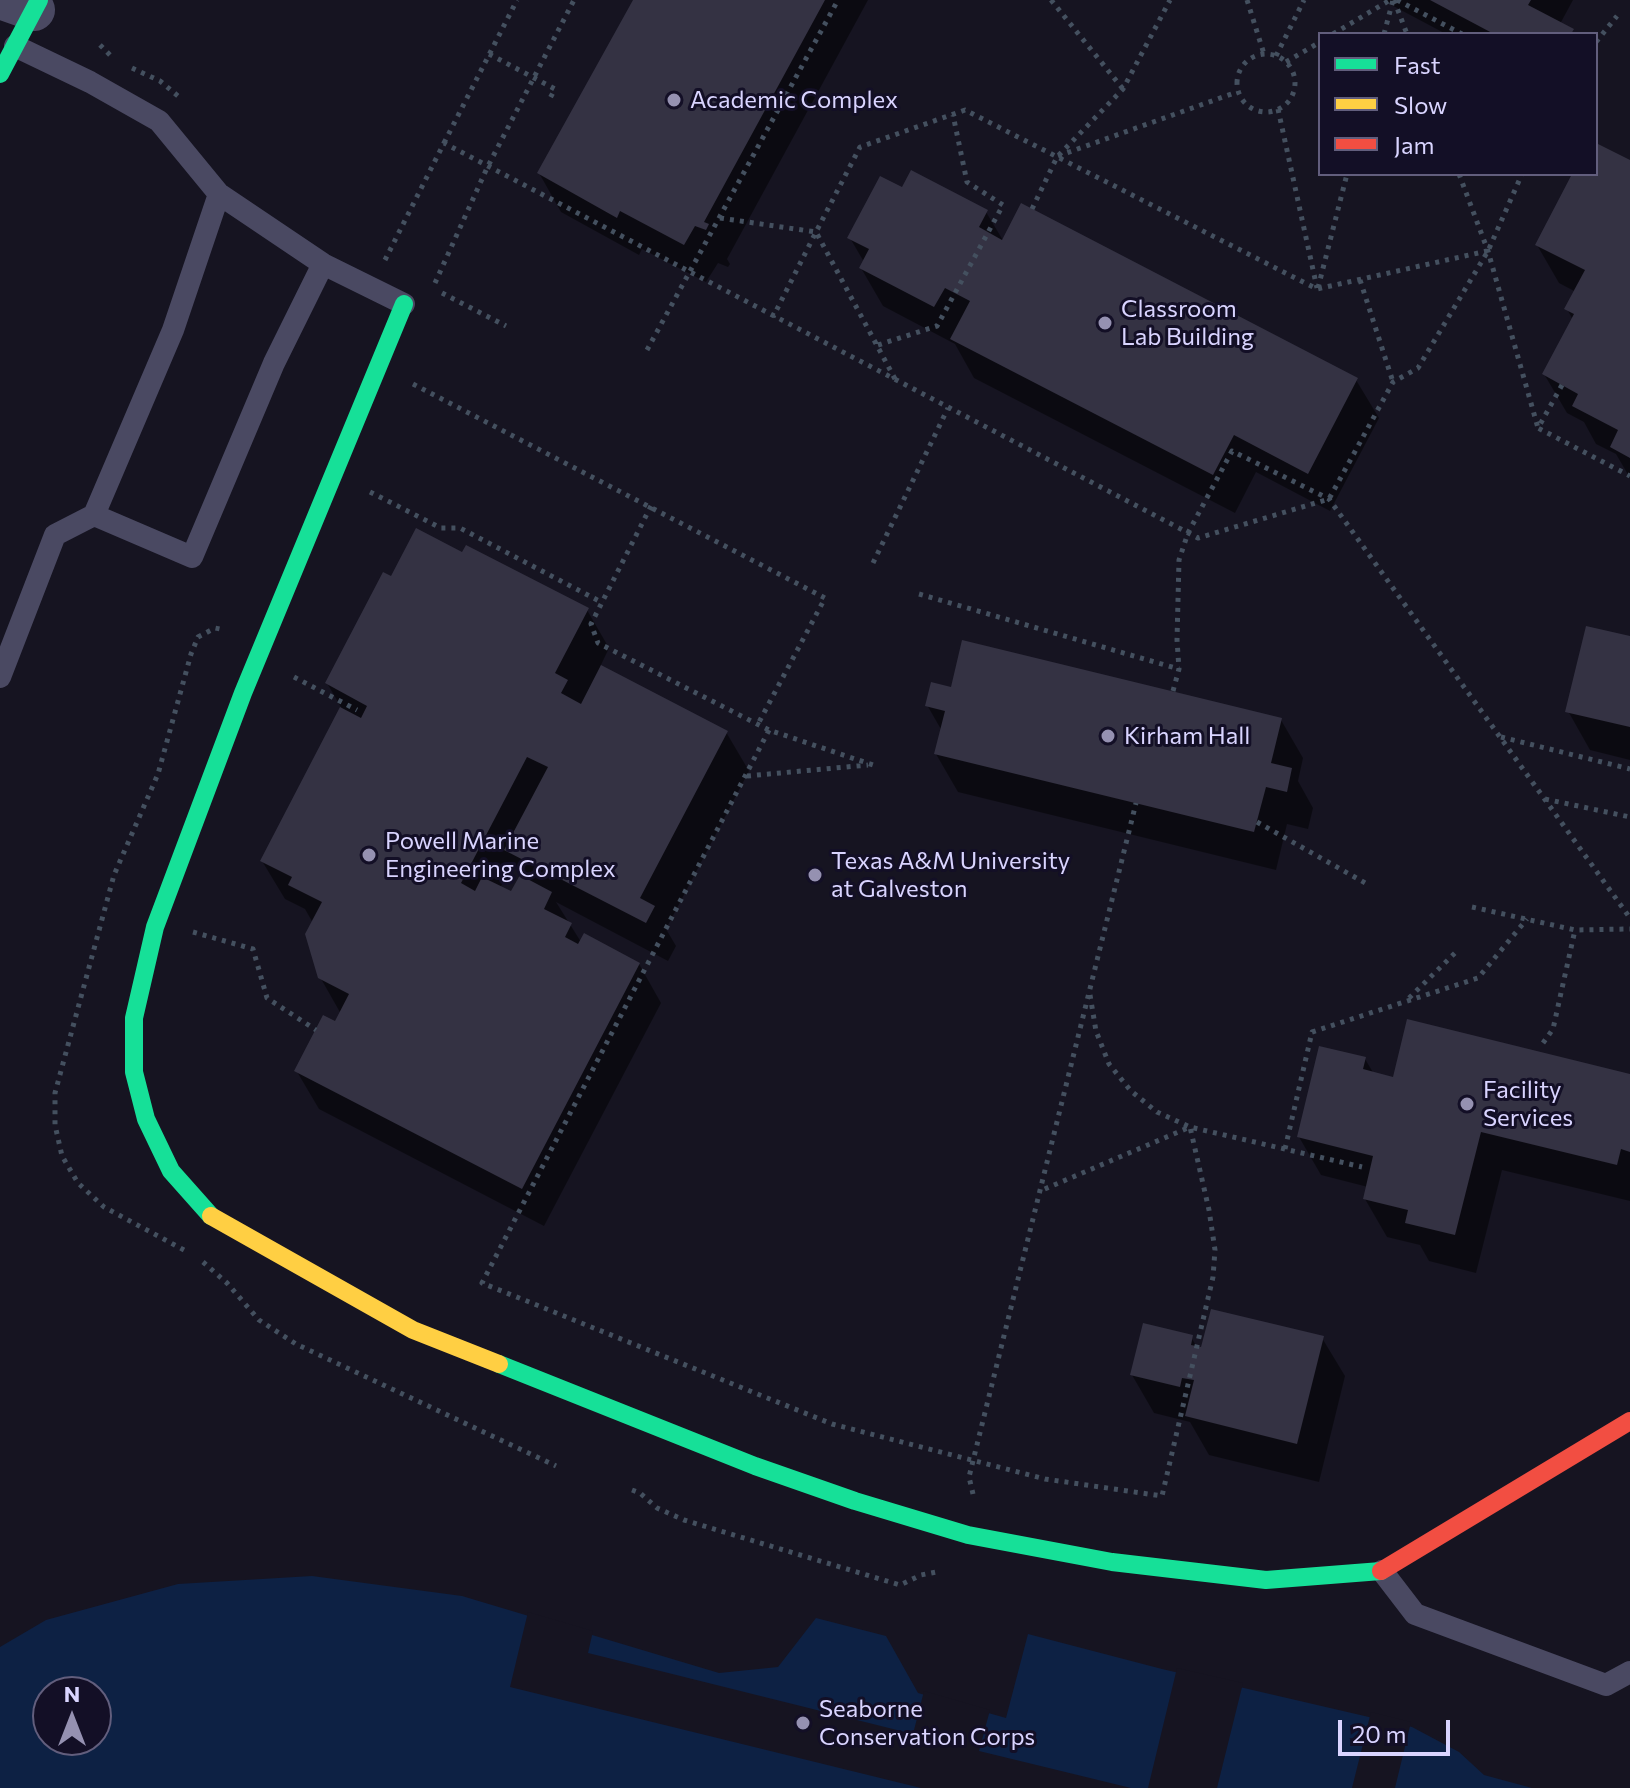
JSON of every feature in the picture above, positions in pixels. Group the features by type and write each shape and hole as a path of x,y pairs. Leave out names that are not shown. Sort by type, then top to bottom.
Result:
{"street":[{"path":"0,74 15,46 27,3"},
{"path":"404,304 243,693 155,927 134,1018 134,1072 146,1119 171,1171 212,1218 413,1330 755,1466 855,1501 968,1535 1112,1562 1266,1580 1382,1571 1630,1421"}],"lane":[{"path":"15,46 90,82 159,121 219,194 323,264 404,304"},
{"path":"0,677 55,535 94,515 173,330 219,194"},
{"path":"94,515 192,557 274,363 323,264"},
{"path":"1382,1571 1415,1614 1606,1685 1630,1672"}],"path":[{"path":"396,267 384,260 517,0"},
{"path":"506,326 433,288 487,168 574,0"},
{"path":"647,350 838,0"},
{"path":"1051,0 1123,89"},
{"path":"1032,209 1057,157 1123,89 1170,0"},
{"path":"1247,0 1264,54"},
{"path":"1276,56 1304,0"},
{"path":"1337,32 1394,0"},
{"path":"1385,32 1394,0"},
{"path":"1394,0 1406,32"},
{"path":"1394,0 1458,32"},
{"path":"1598,40 1617,16"},
{"path":"1286,62 1318,43"},
{"path":"489,54 555,89 548,102"},
{"path":"1264,54 1276,56 1286,62 1291,70 1294,88 1286,104 1269,112 1249,108 1237,92 1236,83 1242,67 1248,60 1264,54"},
{"path":"1057,157 1237,92"},
{"path":"1278,109 1317,289"},
{"path":"773,317 860,147 965,110 1317,289 1488,251"},
{"path":"878,345 937,326 1003,205 967,182 953,115"},
{"path":"444,143 1198,538 1329,499 1393,382 1418,368 1488,251 1521,176"},
{"path":"1317,289 1346,176"},
{"path":"1460,176 1488,251 1538,428 1630,476"},
{"path":"720,218 816,232"},
{"path":"816,232 896,381"},
{"path":"1360,280 1393,382"},
{"path":"408,381 825,598 758,724"},
{"path":"1538,428 1562,385"},
{"path":"873,563 948,408"},
{"path":"1173,691 1179,669 1179,560 1188,533 1232,451 1329,499 1630,918"},
{"path":"361,488 441,528 460,528 603,603"},
{"path":"651,506 591,624 598,643 769,730 873,765 746,776"},
{"path":"919,594 1179,669"},
{"path":"188,1252 104,1207 78,1183 62,1156 55,1125 55,1093 114,875 158,774 191,654 198,637 215,628 234,631"},
{"path":"292,676 357,710"},
{"path":"769,730 482,1283 832,1424 1045,1479 1162,1496 1213,1277 1215,1250 1209,1210 1190,1127"},
{"path":"1500,736 1630,769"},
{"path":"1544,799 1630,817"},
{"path":"975,1508 969,1477 1136,803"},
{"path":"1257,822 1367,884"},
{"path":"1472,907 1575,930 1630,929"},
{"path":"1285,1149 1312,1032 1478,978 1527,919"},
{"path":"182,928 253,949 267,998 316,1030"},
{"path":"1543,1043 1553,1029 1575,930"},
{"path":"1405,1002 1456,952"},
{"path":"1089,991 1096,1031 1109,1064 1131,1091 1148,1105 1190,1127 1362,1167"},
{"path":"1040,1191 1190,1127"},
{"path":"199,1259 227,1283 259,1320 296,1344 556,1466"},
{"path":"632,1490 657,1508 684,1520 900,1585 939,1570 948,1572"}],"water":[{"path":"312,1576 462,1596 719,1673 778,1667 816,1618 886,1636 918,1693 1006,1718 1028,1634 1162,1669 1412,1727 1459,1752 1484,1775 1532,1788 0,1788 0,1647 46,1620 178,1584"}],"pier":[{"path":"528,1612 593,1631 588,1653 913,1734 924,1691 990,1710 979,1751 1131,1788 921,1788 510,1687"},
{"path":"1177,1668 1243,1683 1217,1788 1148,1788"},
{"path":"1371,1712 1411,1722 1395,1788 1352,1788"}],"building":[{"name":"Academic Complex","path":"633,0 825,0 704,222 709,224 706,230 695,226 684,245 620,211 617,218 537,173"},
{"path":"1430,0 1531,0 1528,5 1574,29 1572,32 1490,32"},
{"path":"1598,144 1630,160 1630,458 1610,447 1618,430 1572,406 1578,394 1542,374 1574,314 1564,309 1585,270 1535,245 1571,176 1598,176"},
{"name":"Classroom Lab Building","path":"911,170 988,210 979,227 1002,240 1021,203 1358,378 1308,474 1234,435 1213,475 950,339 970,301 945,288 934,307 859,268 869,249 847,238 880,176 902,187"},
{"name":"Powell Marine Engineering Complex","path":"416,528 462,552 466,545 589,608 555,673 568,680 561,693 581,704 601,665 728,731 640,898 655,906 646,923 504,850 548,767 527,757 461,883 475,891 482,877 511,891 520,875 552,892 544,909 572,923 565,937 578,944 584,933 640,963 522,1189 294,1071 323,1015 335,1021 349,994 318,978 305,934 322,902 288,885 292,877 260,861 340,707 361,718 367,706 325,683 383,572 391,576"},
{"path":"1586,626 1630,636 1630,727 1565,712"},
{"name":"Kirham Hall","path":"962,640 1282,718 1271,763 1292,768 1287,792 1266,787 1254,832 934,754 945,711 925,706 931,682 951,687"},
{"name":"Facility Services","path":"1407,1019 1630,1074 1630,1152 1621,1149 1617,1165 1481,1132 1455,1235 1405,1223 1408,1210 1363,1199 1373,1156 1297,1137 1319,1046 1366,1057 1363,1069 1393,1077"},
{"path":"1211,1309 1324,1336 1297,1444 1185,1416 1194,1380 1182,1378 1180,1387 1130,1375 1143,1323 1193,1335 1191,1345 1201,1347"}],"traffic: fast":[{"path":"0,74 39,0"},
{"path":"211,1216 171,1171 146,1119 134,1072 134,1018 155,927 243,693 404,304"},
{"path":"499,1364 755,1466 855,1501 968,1535 1112,1562 1266,1580 1381,1571"}],"traffic: slow":[{"path":"211,1216 413,1330 499,1364"}],"traffic: jam":[{"path":"1381,1571 1630,1421"}],"place":[{"name":"Academic Complex","path":"674,100"},
{"name":"Classroom Lab Building","path":"1105,323"},
{"name":"Kirham Hall","path":"1108,736"},
{"name":"Powell Marine Engineering Complex","path":"369,855"},
{"name":"Texas A&M University at Galveston","path":"815,875"},
{"name":"Facility Services","path":"1467,1104"},
{"name":"Seaborne Conservation Corps","path":"803,1723"}]}
